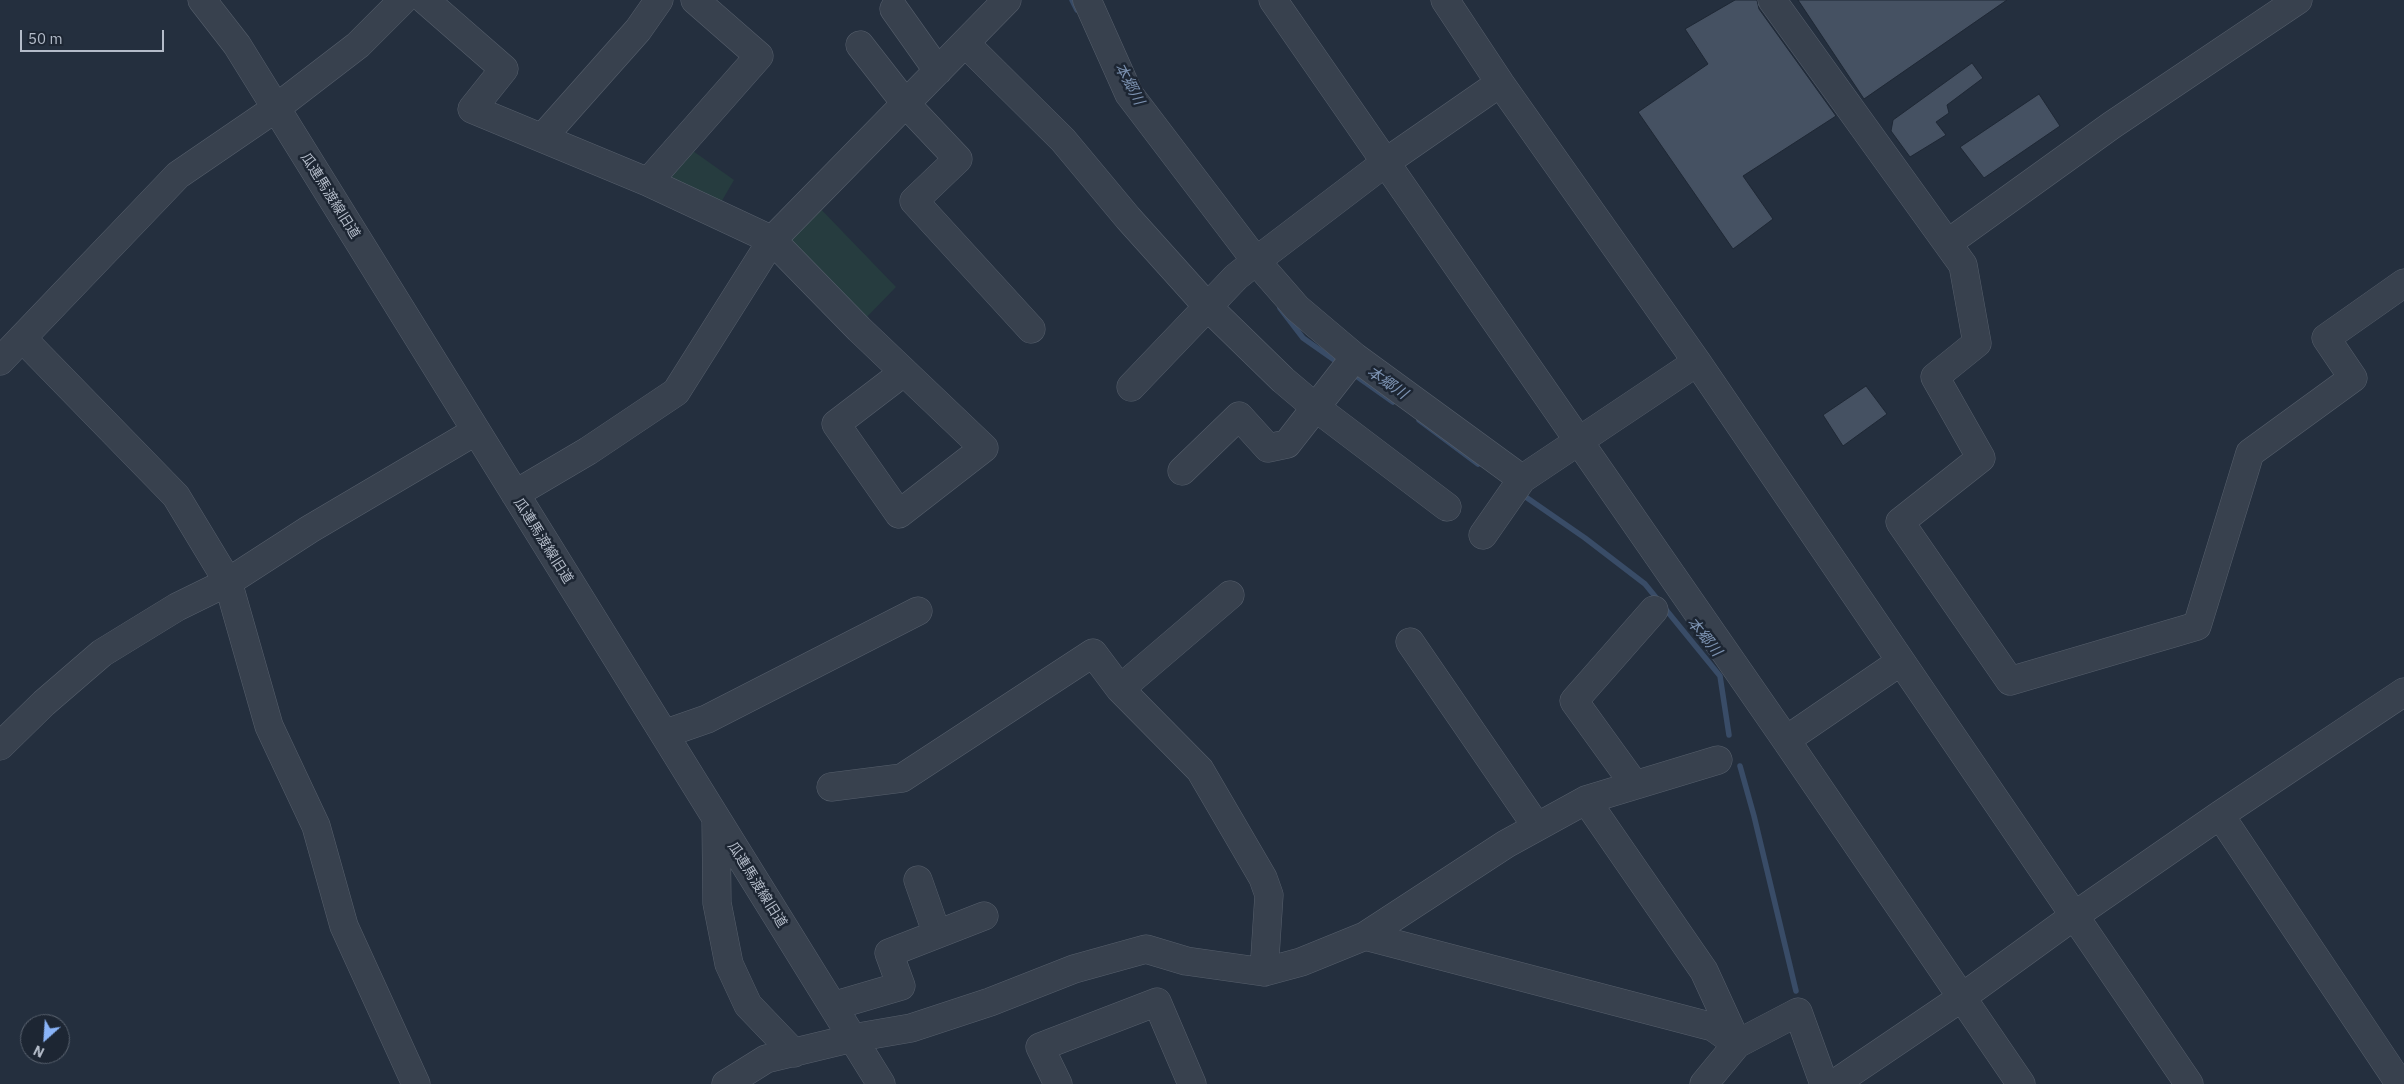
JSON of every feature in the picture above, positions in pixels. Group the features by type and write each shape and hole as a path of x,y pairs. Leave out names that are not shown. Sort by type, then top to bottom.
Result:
{"street":[{"name":"瓜連馬渡線旧道","path":"202,0 237,45 881,1084"},
{"path":"0,361 178,175 276,108 358,45 403,0"},
{"path":"425,0 504,70 472,109 648,182 772,240 904,372 984,448 899,514 836,424 904,372"},
{"path":"543,137 638,30 659,0"},
{"path":"648,182 759,56 695,0"},
{"path":"1087,0 1129,94 1246,269 1297,308 1354,357 1522,479"},
{"path":"1272,0 1786,740 2021,1084"},
{"path":"1444,0 1500,83 1697,362 2189,1084"},
{"path":"1772,0 1963,265 1977,343 1935,377 1981,458 1900,522 2010,681 2197,626 2250,453 2353,378 2326,338 2404,283"},
{"path":"1948,243 2112,125 2298,0"},
{"path":"514,494 588,451 676,392 772,240 938,72 995,6"},
{"path":"894,9 938,72"},
{"path":"965,43 1062,140 1128,218 1208,307 1283,380 1447,507"},
{"path":"860,45 906,104 958,159 914,201 1031,329"},
{"path":"1132,387 1246,269 1386,162 1500,83"},
{"path":"22,338 176,496 228,582 269,726 316,826 344,926 416,1084"},
{"path":"1182,471 1239,416 1268,448 1287,444 1354,357"},
{"path":"1483,535 1522,479 1580,443 1697,362"},
{"path":"0,746 44,703 102,653 177,607 228,582 310,529 476,431"},
{"path":"1120,689 1230,595"},
{"path":"1634,784 1574,701 1654,610"},
{"path":"664,734 708,719 918,611"},
{"path":"1410,642 1537,827"},
{"path":"832,787 902,778 1093,653 1120,689 1200,770 1263,878 1269,895 1264,972"},
{"path":"1786,740 1900,662"},
{"path":"1704,1084 1737,1044 1798,1012 1832,1084 1961,998 2074,916 2220,815 2404,692"},
{"path":"726,1084 766,1059 853,1038 911,1028 990,1002 1074,969 1146,949 1186,960 1264,972 1301,962 1365,936 1506,844 1586,800 1718,760"},
{"path":"1586,800 1704,971 1737,1044"},
{"path":"2220,815 2400,1084"},
{"path":"716,818 717,903 729,964 748,1005 794,1053"},
{"path":"918,880 937,934"},
{"path":"833,1006 901,986 889,953 984,916"},
{"path":"1365,936 1714,1027 1737,1044"},
{"path":"1058,1084 1040,1047 1157,1002 1192,1084"}],"green space":[{"path":"686,146 734,180 716,211 656,182"},
{"path":"814,202 896,287 861,323 779,241"}],"building":[{"path":"1735,0 1757,0 1759,9 1836,116 1743,176 1773,219 1733,249 1638,112 1708,64 1685,29"},
{"path":"1798,0 2007,0 1864,99"},
{"path":"1972,63 1983,78 1947,105 1949,113 1936,122 1946,135 1910,157 1891,131 1893,120"},
{"path":"2039,94 2060,126 1984,178 1960,147"},
{"path":"1866,386 1887,414 1843,446 1823,415"}],"waterway":[{"name":"本郷川","path":"1072,0 1077,10"},
{"name":"本郷川","path":"1280,308 1303,338 1340,364"},
{"name":"本郷川","path":"1352,373 1393,402"},
{"name":"本郷川","path":"1419,420 1478,464"},
{"name":"本郷川","path":"1520,493 1585,538 1645,584 1720,676 1729,735"},
{"name":"本郷川","path":"1740,766 1754,816 1796,991"}]}
